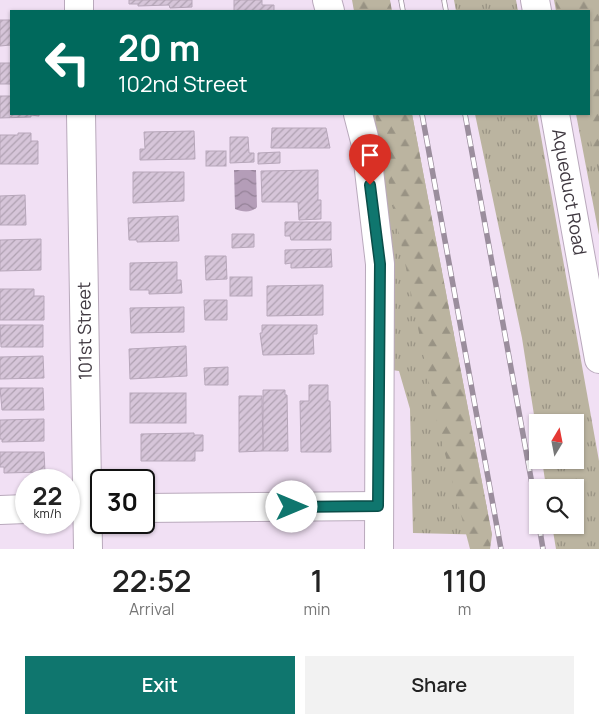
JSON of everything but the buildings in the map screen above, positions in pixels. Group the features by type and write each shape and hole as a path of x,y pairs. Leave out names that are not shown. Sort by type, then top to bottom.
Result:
{"street":[{"name":"101st Street","path":"81,115 88,549"},
{"path":"358,115 366,145 380,264 379,549"},
{"name":"Aqueduct Road","path":"555,115 599,358"},
{"path":"155,508 378,506"},
{"path":"0,510 15,509"}],"green space":[{"path":"352,0 390,0 392,10 354,10"},
{"path":"454,0 516,0 518,10 456,10"},
{"path":"554,0 599,0 599,235 576,115 590,115 590,10 556,10"},
{"path":"555,0 599,0 599,174 584,115 590,115 590,10 557,10"},
{"path":"368,115 412,115 492,535 413,533 410,409 399,371 392,370"},
{"path":"375,115 412,115 492,535 490,549 470,549 438,427"},
{"path":"475,115 537,115 599,461 599,549 556,549 554,534 584,534 584,479 545,479 543,469 584,469 584,414 534,414 522,338"}],"water":[{"path":"234,170 256,170 257,207 250,211 235,209"}],"railway":[{"path":"401,0 403,10"},
{"path":"444,0 446,10"},
{"path":"422,115 501,549"},
{"path":"465,115 531,479"},
{"path":"540,534 543,549"}],"route":[{"path":"292,507 378,506 380,264 370,185"}]}
